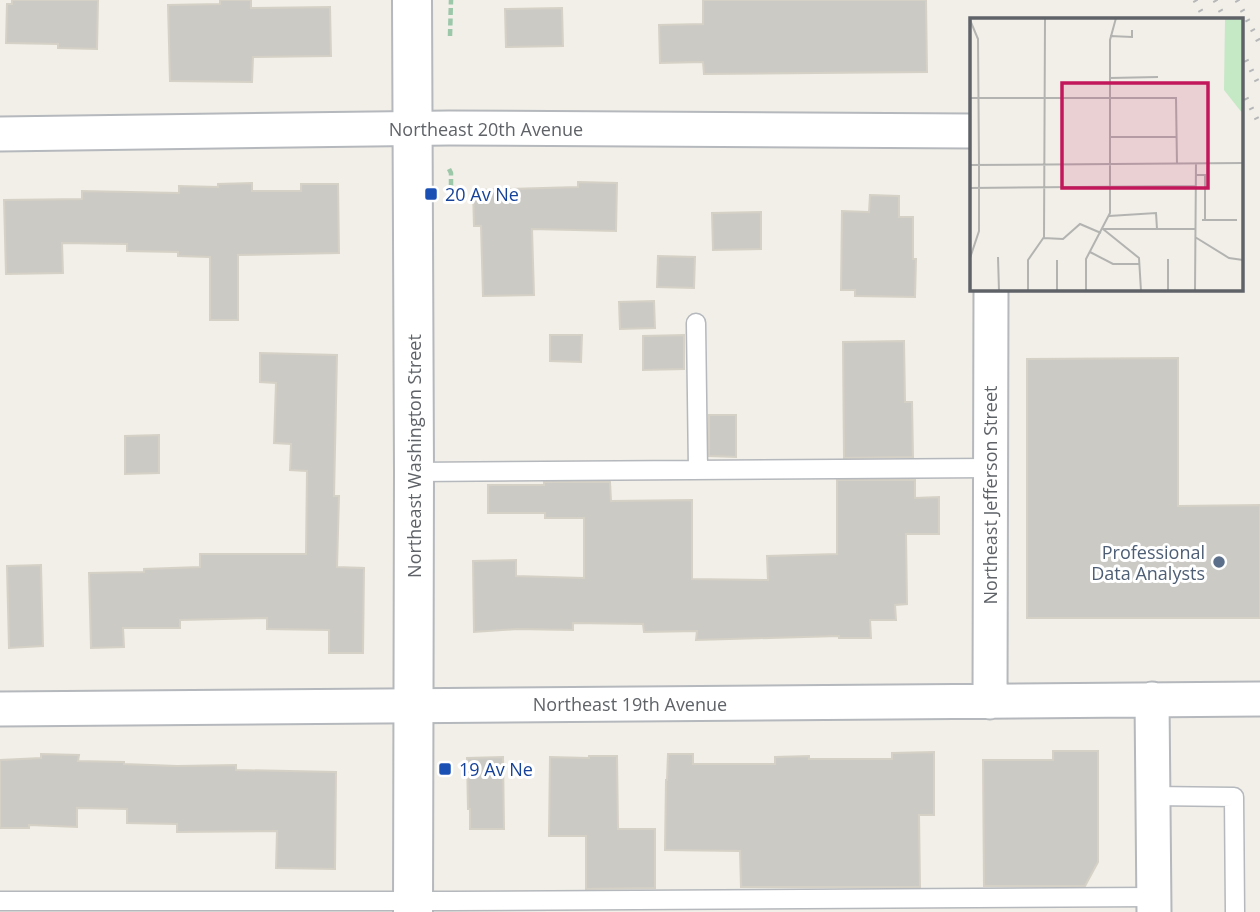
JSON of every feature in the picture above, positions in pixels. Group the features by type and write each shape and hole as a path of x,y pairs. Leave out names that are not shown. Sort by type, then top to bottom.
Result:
{"street":[{"name":"Northeast Washington Street","path":"412,0 413,906"},
{"name":"Northeast 20th Avenue","path":"0,134 413,129 970,131"},
{"name":"Northeast Jefferson Street","path":"990,702 991,290"},
{"path":"1152,699 1154,904"},
{"name":"Northeast 19th Avenue","path":"0,709 1260,699"}],"lane":[{"path":"696,323 698,470"},
{"path":"414,472 990,468"},
{"path":"1153,796 1234,797 1235,912"},
{"path":"0,901 413,906 1154,904"}],"building":[{"path":"12,0 98,0 97,49 58,48 58,44 6,43 7,4 12,4"},
{"path":"220,0 251,0 251,8 330,7 331,56 253,57 252,82 170,81 168,5 220,4"},
{"path":"703,0 926,0 927,72 704,74 703,62 660,63 659,25 703,24"},
{"path":"562,8 563,46 506,47 505,9"},
{"path":"578,182 617,183 616,231 532,229 534,295 483,296 481,226 474,226 473,190 578,187"},
{"path":"252,183 252,191 301,191 301,184 338,184 339,253 238,255 238,320 210,320 210,257 178,256 178,252 127,251 127,244 62,243 63,273 6,274 4,200 82,199 82,191 179,193 179,186 218,187 218,184"},
{"path":"870,195 899,196 899,217 913,217 915,297 855,296 855,290 841,290 842,211 869,212"},
{"path":"761,212 761,249 713,250 712,213"},
{"path":"658,256 695,257 694,288 657,287"},
{"path":"654,301 655,328 620,329 619,302"},
{"path":"550,335 582,335 581,362 550,361"},
{"path":"684,335 684,369 643,370 643,336"},
{"path":"904,341 905,402 912,402 913,457 844,458 843,342"},
{"path":"260,353 337,355 334,496 339,496 337,567 364,568 363,653 329,653 329,630 267,629 267,618 180,620 180,628 123,628 124,647 91,648 89,573 200,567 200,554 306,554 307,471 290,470 291,444 274,443 276,383 260,382"},
{"path":"1178,358 1178,506 1260,505 1260,618 1027,618 1027,359"},
{"path":"709,415 736,415 736,457 709,456"},
{"path":"159,435 159,473 125,474 125,436"},
{"path":"837,480 915,480 915,498 939,497 939,534 906,534 907,604 895,605 896,620 870,620 871,638 839,636 696,640 697,631 644,632 643,624 573,623 573,630 517,629 474,632 473,561 516,560 516,576 584,578 584,518 545,518 545,513 488,513 488,485 610,482 611,501 692,500 692,579 768,580 767,556 837,554"},
{"path":"41,565 43,646 9,648 7,566"},
{"path":"1053,751 1098,751 1098,862 1085,886 984,886 983,760 1053,760"},
{"path":"934,752 934,815 919,815 920,887 741,887 740,851 665,850 668,754 693,754 693,764 775,764 775,757 892,759 892,753"},
{"path":"41,754 79,755 78,761 124,764 236,765 236,770 336,772 335,869 276,868 277,831 177,832 177,824 127,823 127,809 77,808 77,827 29,825 29,828 0,828 0,760 41,758"},
{"path":"617,756 618,829 655,829 655,888 586,889 586,836 549,836 550,757"},
{"path":"503,757 504,829 470,829 467,758"}],"railway":[{"path":"1195,0 1204,18"},
{"path":"1215,0 1224,18"},
{"path":"1237,0 1260,44"},
{"path":"1242,52 1260,87"},
{"path":"1242,90 1260,125"}],"place":[{"name":"20 Av Ne","path":"431,194"},
{"name":"Professional Data Analysts","path":"1219,562"},
{"name":"19 Av Ne","path":"445,769"}]}
